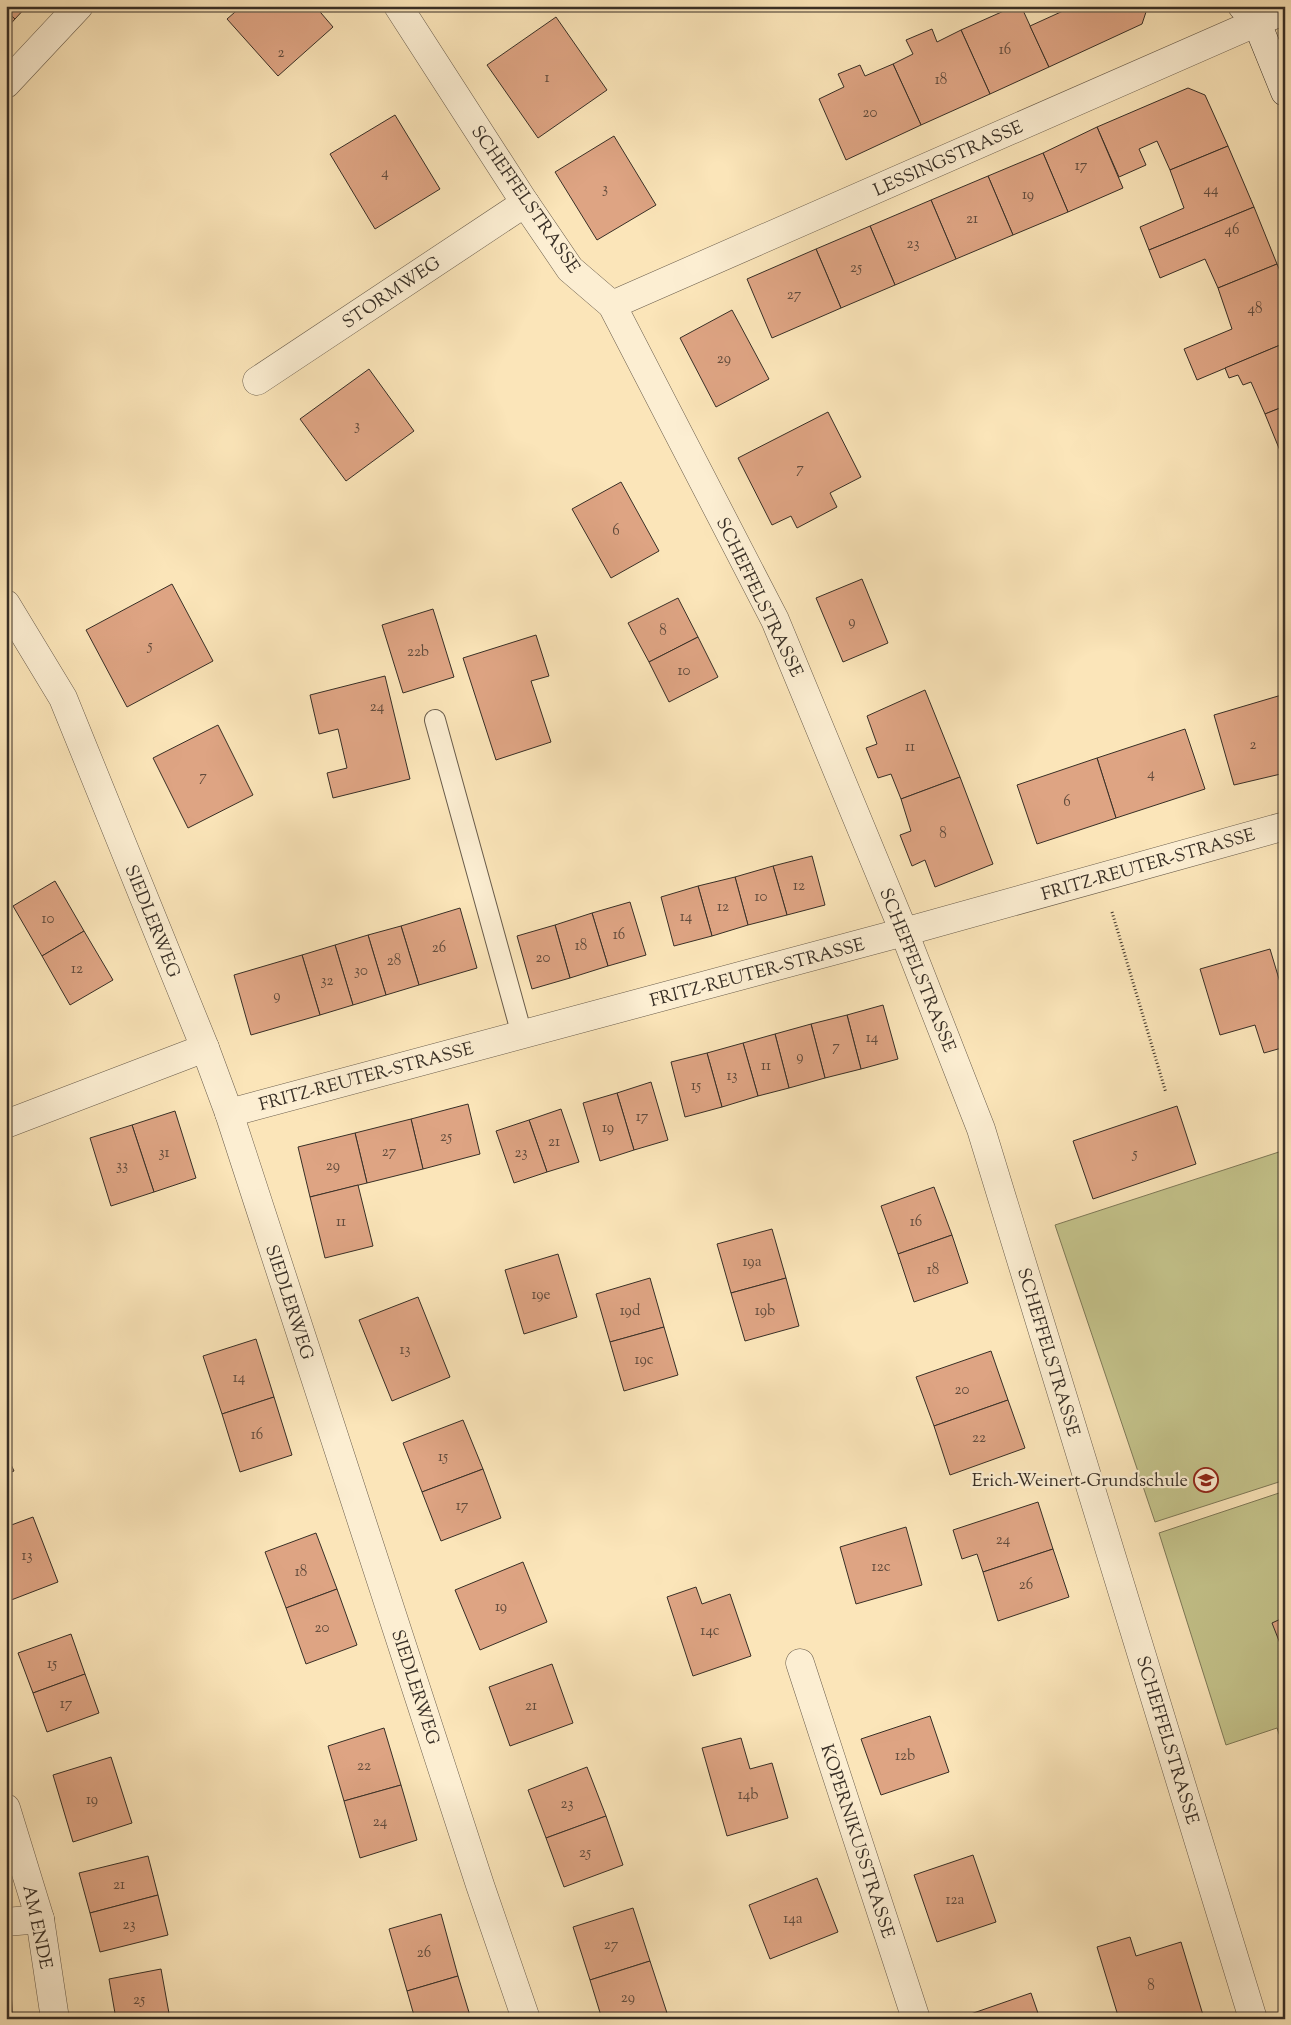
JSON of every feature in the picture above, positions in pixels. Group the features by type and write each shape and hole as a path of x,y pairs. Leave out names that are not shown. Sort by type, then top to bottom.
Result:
{"street":[{"path":"6,84 79,6"},
{"name":"SCHEFFELSTRASSE","path":"398,6 525,203 570,269 612,305 775,620 904,932 981,1129 1253,2019"},
{"name":"LESSINGSTRASSE","path":"612,305 1249,14 1285,10"},
{"path":"1249,14 1285,92"},
{"name":"STORMWEG","path":"257,380 525,203"},
{"name":"SIEDLERWEG","path":"6,604 63,698 205,1048 229,1113 477,1876 526,2019"},
{"name":"FRITZ-REUTER-STRASSE","path":"229,1113 904,932 1285,826"},
{"path":"6,1124 205,1048"},
{"name":"KOPERNIKUSSTRASSE","path":"800,1663 916,2019"},
{"name":"AM ENDE","path":"6,1808 40,1919 55,2019"},
{"path":"6,1922 40,1919"}],"lane":[{"path":"435,720 522,1035"}],"path":[{"path":"1101,877 1166,1093"}],"shaded area":[{"name":"Erich-Weinert-Grundschule","path":"1285,1150 1285,1480 1155,1522 1055,1225"},
{"path":"1285,1491 1285,1751 1277,1728 1226,1745 1159,1533"}],"building":[{"path":"6,6 27,6 15,19 6,11"},
{"path":"242,6 315,6 333,27 278,76 227,19"},
{"path":"1015,6 1021,6 1049,67 990,94 961,30"},
{"path":"1074,6 1148,6 1142,24 1049,67 1030,26"},
{"path":"6,11 15,19 6,29"},
{"path":"556,17 607,90 538,138 487,65"},
{"path":"932,29 937,42 961,30 990,94 921,125 893,64 913,54 906,40"},
{"path":"893,64 921,125 846,160 819,99 844,87 838,74 860,65 865,76"},
{"path":"1188,88 1205,95 1228,146 1170,170 1157,141 1139,149 1146,165 1119,177 1097,127"},
{"path":"395,115 440,189 375,229 330,154"},
{"path":"1097,127 1123,188 1068,212 1043,153"},
{"path":"614,136 656,205 597,240 555,172"},
{"path":"1228,146 1254,207 1149,250 1140,227 1184,208 1170,170"},
{"path":"1043,153 1068,212 1013,235 988,176"},
{"path":"988,176 1013,235 956,259 931,200"},
{"path":"931,200 956,259 895,285 870,226"},
{"path":"1254,207 1277,264 1218,288 1205,259 1160,278 1149,250"},
{"path":"870,226 895,285 841,308 816,249"},
{"path":"816,249 841,308 772,338 747,279"},
{"path":"1277,264 1285,282 1285,343 1197,380 1184,349 1232,329 1218,288"},
{"path":"732,310 769,379 716,407 680,338"},
{"path":"1285,343 1285,406 1265,414 1251,382 1243,385 1238,375 1229,378 1225,368"},
{"path":"369,369 414,431 346,481 300,419"},
{"path":"1285,406 1285,463 1265,414"},
{"path":"828,412 861,477 830,493 837,507 797,528 791,516 772,525 738,458"},
{"path":"621,482 659,551 611,578 572,509"},
{"path":"862,579 888,643 843,662 816,598"},
{"path":"172,584 213,661 127,707 86,630"},
{"path":"678,598 698,637 649,662 628,623"},
{"path":"433,609 454,677 403,693 382,625"},
{"path":"536,635 549,676 531,681 551,742 496,760 463,658"},
{"path":"698,637 718,677 669,702 649,662"},
{"path":"385,676 410,779 333,798 327,773 347,768 338,729 319,734 310,695"},
{"path":"925,690 960,777 901,799 891,774 878,778 866,748 877,744 867,716"},
{"path":"1285,694 1285,773 1234,785 1214,715"},
{"path":"218,725 253,795 188,828 153,758"},
{"path":"1185,729 1205,789 1116,818 1097,758"},
{"path":"1097,758 1116,818 1037,844 1017,785"},
{"path":"960,777 993,864 935,887 925,860 912,866 900,835 911,831 901,799"},
{"path":"812,856 825,905 787,915 773,866"},
{"path":"773,866 787,915 748,925 735,877"},
{"path":"735,877 748,925 712,936 698,886"},
{"path":"55,881 84,931 42,956 13,906"},
{"path":"698,886 712,936 674,946 661,897"},
{"path":"630,902 646,955 608,966 592,913"},
{"path":"460,908 477,968 419,985 401,926"},
{"path":"592,913 608,966 570,978 555,925"},
{"path":"555,925 570,978 532,989 517,936"},
{"path":"401,926 419,985 386,995 368,935"},
{"path":"84,931 113,980 70,1005 42,956"},
{"path":"368,935 386,995 353,1005 335,945"},
{"path":"335,945 353,1005 320,1015 302,955"},
{"path":"1270,949 1285,999 1285,1047 1264,1053 1255,1025 1220,1035 1200,969"},
{"path":"302,955 320,1015 251,1035 234,975"},
{"path":"883,1005 898,1059 861,1069 847,1015"},
{"path":"847,1015 861,1069 825,1078 811,1024"},
{"path":"811,1024 825,1078 789,1088 775,1034"},
{"path":"775,1034 789,1088 758,1096 743,1043"},
{"path":"743,1043 758,1096 722,1107 707,1053"},
{"path":"707,1053 722,1107 685,1117 671,1062"},
{"path":"651,1082 668,1140 634,1150 617,1093"},
{"path":"617,1093 634,1150 600,1161 583,1103"},
{"path":"468,1104 480,1154 423,1169 411,1119"},
{"path":"1177,1106 1196,1164 1093,1199 1073,1141"},
{"path":"561,1109 579,1162 547,1172 529,1120"},
{"path":"175,1111 196,1178 154,1192 132,1125"},
{"path":"411,1119 423,1169 367,1183 355,1133"},
{"path":"529,1120 547,1172 514,1183 496,1131"},
{"path":"132,1125 154,1192 111,1206 90,1138"},
{"path":"355,1133 367,1183 310,1197 298,1147"},
{"path":"358,1185 373,1246 325,1258 310,1197"},
{"path":"934,1187 952,1235 898,1254 881,1206"},
{"path":"772,1229 786,1278 731,1293 717,1244"},
{"path":"952,1235 968,1283 914,1302 898,1254"},
{"path":"558,1254 577,1317 524,1334 505,1270"},
{"path":"650,1278 664,1327 610,1342 596,1294"},
{"path":"786,1278 799,1326 745,1341 731,1293"},
{"path":"418,1297 450,1377 392,1401 359,1320"},
{"path":"664,1327 678,1375 624,1391 610,1342"},
{"path":"256,1339 274,1397 222,1414 203,1356"},
{"path":"991,1351 1008,1400 934,1426 916,1377"},
{"path":"274,1397 292,1455 240,1472 222,1414"},
{"path":"1008,1400 1025,1448 950,1475 934,1426"},
{"path":"463,1420 483,1469 422,1492 403,1443"},
{"path":"6,1454 14,1471 6,1474"},
{"path":"483,1469 501,1518 441,1541 422,1492"},
{"path":"1038,1502 1053,1549 983,1572 977,1554 962,1559 953,1530"},
{"path":"33,1517 58,1582 6,1602 6,1527"},
{"path":"906,1527 922,1585 856,1604 840,1547"},
{"path":"316,1533 337,1589 286,1608 265,1552"},
{"path":"1053,1549 1069,1597 998,1621 983,1572"},
{"path":"523,1562 547,1622 480,1650 455,1590"},
{"path":"696,1587 702,1604 730,1594 751,1656 693,1676 667,1597"},
{"path":"337,1589 357,1645 306,1664 286,1608"},
{"path":"1285,1617 1285,1650 1283,1651 1272,1623"},
{"path":"71,1634 85,1674 33,1693 18,1653"},
{"path":"552,1664 573,1723 510,1746 489,1687"},
{"path":"85,1674 99,1713 47,1732 33,1693"},
{"path":"930,1716 949,1772 881,1795 861,1739"},
{"path":"384,1728 401,1785 344,1801 328,1746"},
{"path":"741,1738 750,1769 772,1763 788,1818 727,1836 702,1748"},
{"path":"111,1757 132,1823 73,1842 53,1775"},
{"path":"587,1767 606,1816 546,1838 528,1790"},
{"path":"401,1785 417,1840 360,1858 344,1801"},
{"path":"606,1816 623,1865 564,1887 546,1838"},
{"path":"973,1855 996,1922 937,1942 914,1875"},
{"path":"148,1856 158,1895 90,1913 79,1873"},
{"path":"817,1878 838,1932 770,1959 749,1905"},
{"path":"158,1895 168,1935 100,1952 90,1913"},
{"path":"633,1908 650,1961 590,1980 573,1927"},
{"path":"441,1914 458,1976 407,1991 389,1929"},
{"path":"1130,1937 1136,1956 1181,1942 1203,2015 1190,2019 1119,2019 1097,1947"},
{"path":"650,1961 667,2013 650,2019 602,2019 590,1980"},
{"path":"161,1969 170,2019 116,2019 109,1979"},
{"path":"458,1976 471,2019 415,2019 407,1991"},
{"path":"10,1979 13,2019 6,2019 6,1980"},
{"path":"1031,1993 1040,2019 962,2019 962,2017"}],"place":[{"name":"Erich-Weinert-Grundschule","path":"1206,1480"}]}
